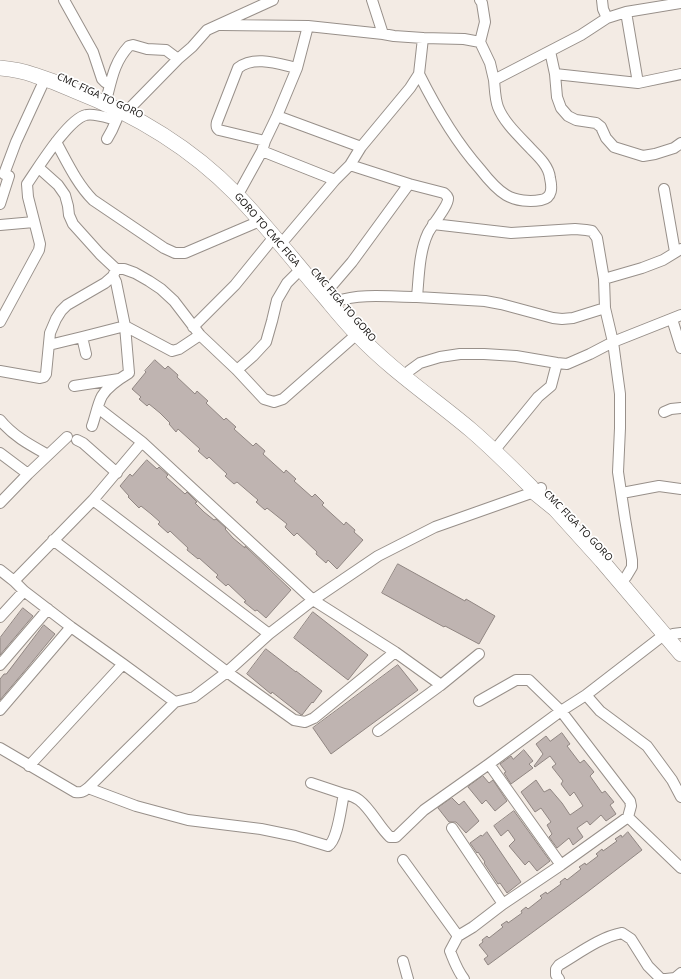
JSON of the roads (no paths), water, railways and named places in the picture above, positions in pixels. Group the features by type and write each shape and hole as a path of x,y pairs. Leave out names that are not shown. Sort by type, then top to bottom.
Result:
{"main road":[{"name":"CMC FIGA TO GORO","path":"0,59 34,66 106,94 123,113 173,134 208,160 241,189 280,237 333,295 354,322 376,344 436,392 498,446 538,490 552,498 626,577 675,641"},
{"path":"0,68 18,70 106,94"},
{"name":"GORO TO CMC FIGA","path":"123,113 142,122 172,141 204,165 235,193 260,221 280,237 301,269 357,334 385,360 471,430 531,487 538,490"},
{"path":"538,490 675,641"}],"street":[{"path":"107,139 123,113 192,47 207,30 273,0"},
{"path":"372,0 383,34"},
{"path":"419,74 432,101 465,152 498,189 507,196 516,199 533,201 545,199 549,196 551,190 550,176 547,167 507,122 499,108 495,96 494,80 490,63 480,42 485,22 482,3 480,0"},
{"path":"602,0 603,9 607,18"},
{"path":"65,1 93,52 102,78 105,82 106,94"},
{"path":"494,80 581,35 607,18 626,12 675,3"},
{"path":"626,12 638,83"},
{"path":"218,25 308,26 394,36 464,39 480,42"},
{"path":"241,189 262,151 297,68 308,26"},
{"path":"193,327 350,164 361,147 410,88 419,74 423,38"},
{"path":"106,94 117,62 129,46 133,45 147,49 166,50 178,59"},
{"path":"550,51 555,74 557,97 561,108 568,116 576,120 596,123 601,127 606,138 614,147 643,156 674,148 681,143"},
{"path":"265,141 217,129 217,122 238,68 247,63 261,61 297,68"},
{"path":"555,74 638,83 681,74"},
{"path":"0,204 13,178 16,142 45,78"},
{"path":"13,178 38,168 56,142 79,118 90,114 123,113"},
{"path":"276,116 361,147"},
{"path":"56,142 78,181 93,200 164,248 175,252 185,253 260,221"},
{"path":"262,151 335,180"},
{"path":"350,164 447,195 448,202 428,234 420,261 417,297"},
{"path":"38,168 58,184 65,195 69,215 73,224 100,254 114,273 116,282 125,326 129,373 119,379 102,396 92,426"},
{"path":"0,322 39,250 40,244 28,197 13,178"},
{"path":"409,184 352,262 333,295 349,298 364,296 417,297 485,301 562,319 580,316 605,308"},
{"path":"604,280 663,260 678,251 664,189"},
{"path":"0,225 34,222"},
{"path":"433,224 511,233 575,229 592,231 597,238 604,280 605,308 613,342 620,394 618,472 632,560 632,567 626,577"},
{"path":"0,371 40,378 44,377 47,368 50,333 60,311 67,305 105,283 114,273 124,269 149,280 161,289 174,301 200,335 237,370 264,399 274,402 283,399 357,334"},
{"path":"237,370 266,342 277,300 287,283 301,269"},
{"path":"409,371 420,363 440,357 460,354 516,356 567,364 613,342 676,317 681,348"},
{"path":"49,345 125,326 172,351 179,349 200,335"},
{"path":"82,337 86,354"},
{"path":"498,446 538,397 551,386 557,363"},
{"path":"74,386 119,379"},
{"path":"98,408 142,442 313,600 395,652 441,685"},
{"path":"664,412 671,409 681,408"},
{"path":"0,420 24,442 48,456"},
{"path":"0,503 28,474 48,456 72,438 83,444 117,473"},
{"path":"14,581 93,500 142,442"},
{"path":"0,453 28,474"},
{"path":"622,493 660,486 681,489"},
{"path":"0,748 29,766 80,793 88,788 175,702 194,697 227,672 269,634 313,600 378,556 434,527 538,490"},
{"path":"93,500 269,634"},
{"path":"53,540 227,672 294,720 305,722 314,718 395,652"},
{"path":"0,570 24,591 71,627 175,702"},
{"path":"0,617 24,591"},
{"path":"0,665 48,609"},
{"path":"0,710 71,627"},
{"path":"311,783 359,800 384,832 390,837 396,837 424,810 561,711 675,641"},
{"path":"378,731 441,685 479,654"},
{"path":"29,766 123,664"},
{"path":"464,979 454,963 450,951 458,936 473,927 503,904 628,817 631,806 630,802 561,711 529,680 516,680 479,701"},
{"path":"586,696 600,711 647,746 672,780 681,797"},
{"path":"489,764 561,865"},
{"path":"88,788 136,806 188,820 261,829 295,836 328,846 332,844 344,794"},
{"path":"628,817 681,868"},
{"path":"452,828 503,904"},
{"path":"403,860 458,936"},
{"path":"559,979 556,975 556,969 559,965 598,942 614,934 622,933 630,939 648,966 661,979 675,978 681,973"},
{"path":"403,960 408,979"}]}
